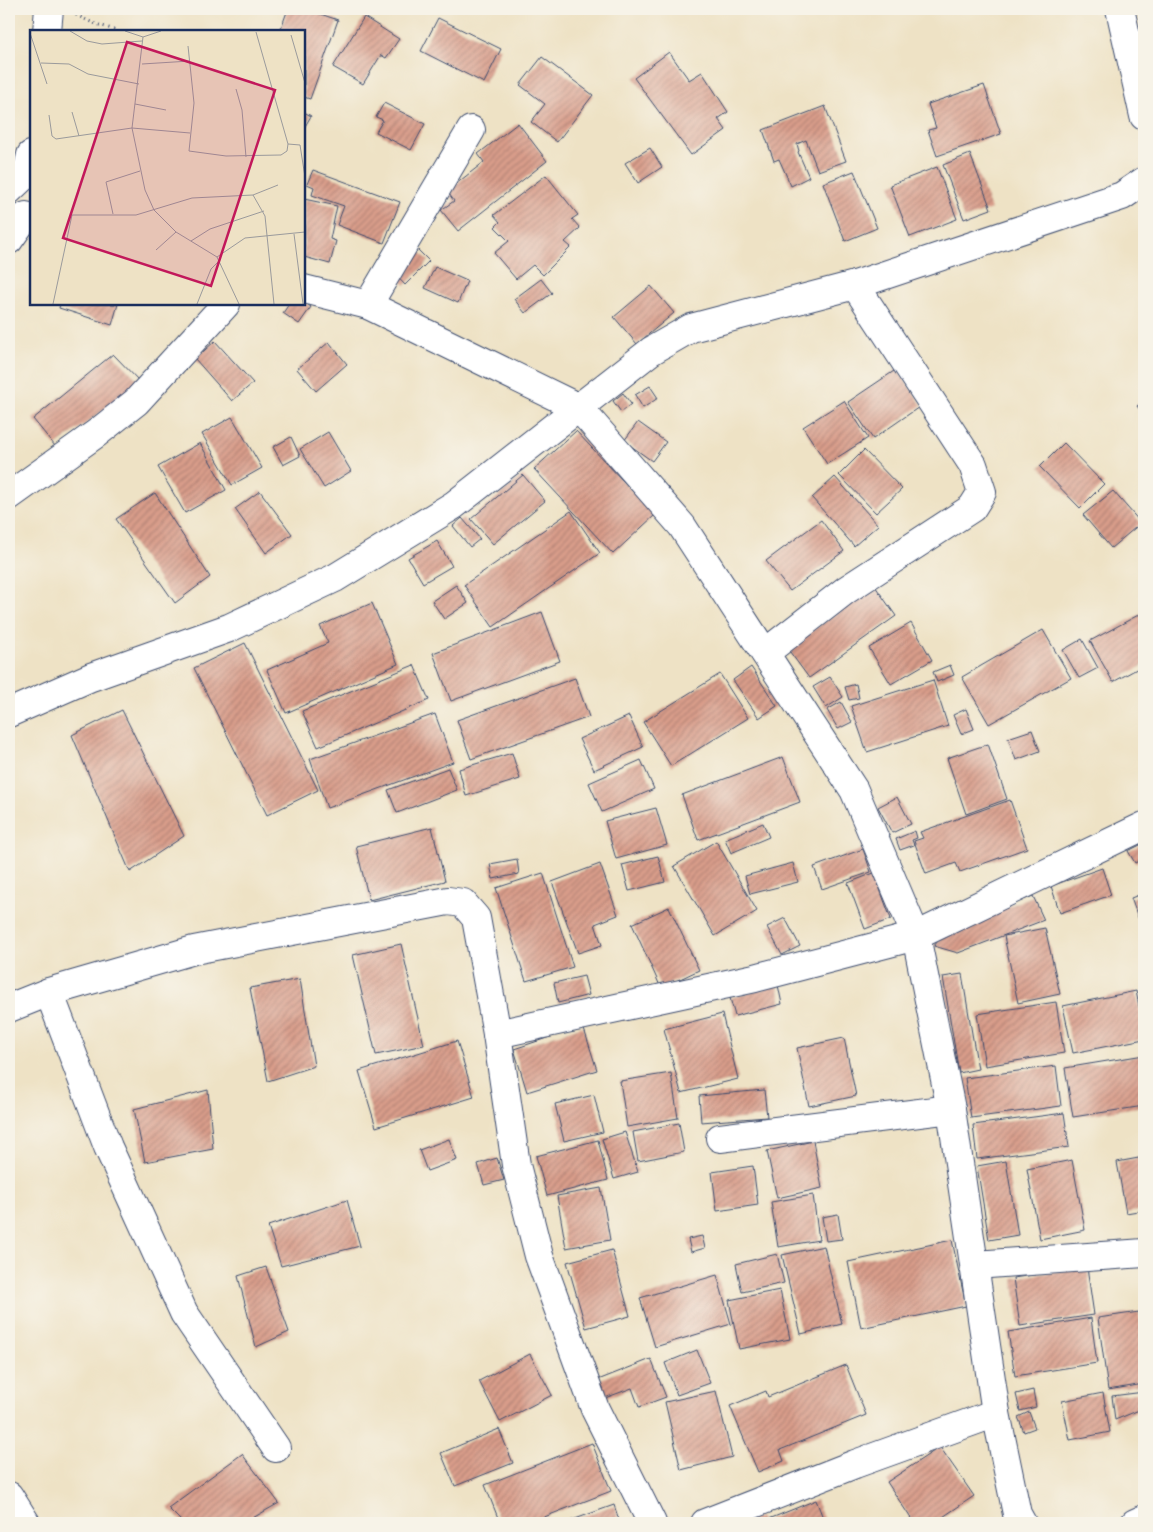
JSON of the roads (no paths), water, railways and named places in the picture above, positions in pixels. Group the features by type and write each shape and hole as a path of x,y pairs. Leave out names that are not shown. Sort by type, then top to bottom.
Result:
{"street":[{"path":"1120,9 1144,116"},
{"path":"49,30 59,11"},
{"path":"368,305 470,130"},
{"path":"9,190 27,173 30,160"},
{"path":"9,713 91,678 229,628 335,578 454,505 651,351 692,328 855,285 1122,196 1144,180"},
{"path":"9,240 22,213"},
{"path":"765,653 846,590 972,508 982,492 973,465 855,285"},
{"path":"305,289 368,305 579,408 682,526 854,790 916,936 951,1109 996,1412 1017,1514 1022,1523"},
{"path":"9,496 97,433 136,402 225,305"},
{"path":"497,1034 755,978 916,936 1144,826"},
{"path":"9,1008 49,992 194,950 448,901 463,903 476,918 497,1034 516,1164 539,1256 595,1409 652,1523"},
{"path":"49,992 108,1147 184,1313 276,1448"},
{"path":"720,1138 951,1109"},
{"path":"975,1265 1144,1253"},
{"path":"705,1523 855,1464 996,1412"},
{"path":"9,1496 26,1523"},
{"path":"1135,1523 1144,1519"}]}
